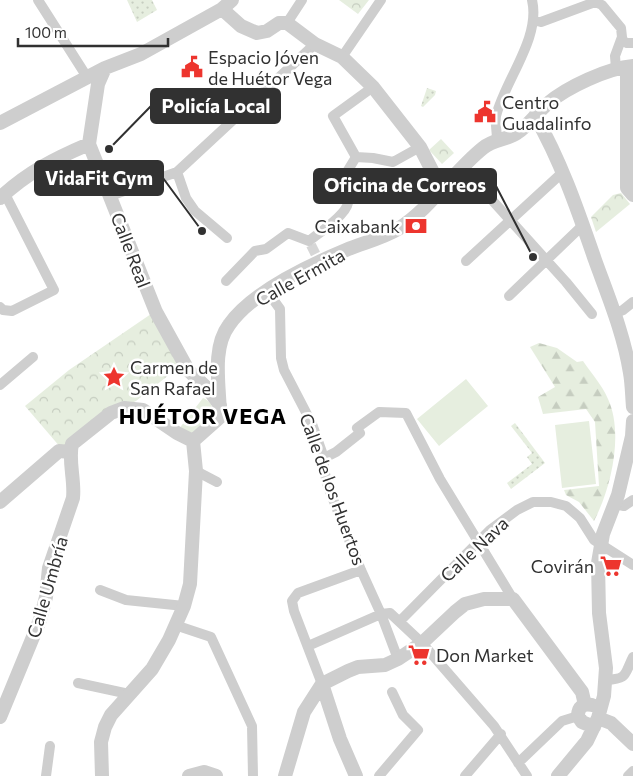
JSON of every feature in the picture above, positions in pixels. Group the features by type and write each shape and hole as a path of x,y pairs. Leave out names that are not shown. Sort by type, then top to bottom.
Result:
{"street":[{"path":"38,0 87,77"},
{"path":"287,23 302,0"},
{"path":"342,57 381,0"},
{"path":"497,140 496,117 529,38 534,20 532,0"},
{"path":"534,20 541,22 594,2 602,5 621,28 621,40 615,56 625,67 627,188 633,195"},
{"path":"0,123 105,68 141,54 227,4 241,26 257,33 267,31 279,23 287,23 314,44 342,57 373,87 420,148 442,190"},
{"path":"621,40 633,43"},
{"path":"110,196 177,172 314,44"},
{"name":"Calle Ermita","path":"214,387 218,350 222,335 238,314 267,291 319,259 398,229 442,190 482,148 518,132 548,103 588,79 625,67"},
{"path":"0,307 3,310 12,311 54,290 2,196 23,178 45,164 89,144 98,84 105,68"},
{"path":"356,157 333,116 373,87"},
{"path":"535,116 550,142 563,172 613,314 631,371 633,407"},
{"name":"Calle Real","path":"89,144 156,312 188,370 214,387 220,405 220,417 193,441"},
{"path":"356,157 393,162 420,148"},
{"path":"226,281 255,251 266,249 288,233 310,243 333,222 347,207 349,200 345,175 356,157"},
{"path":"463,168 592,314"},
{"path":"177,172 186,198 195,211 227,238"},
{"path":"466,261 563,172"},
{"path":"509,296 583,225"},
{"name":"Calle de los Huertos","path":"267,291 280,310 281,358 284,370 306,410 324,458 324,468 328,484 361,570 382,614 398,659"},
{"path":"613,314 623,310 633,302"},
{"path":"0,384 33,357"},
{"path":"0,502 59,451 70,452 72,444 111,413 124,408 142,410 193,441 196,471 190,584 176,625 152,669 111,714 105,727 101,742 102,776"},
{"path":"324,458 336,452 360,433 357,428 379,412 406,413 440,479 478,543 513,598 582,692 582,722 597,717"},
{"path":"558,776 584,747 597,717 606,680 598,562 601,544 615,504 633,435 633,421"},
{"name":"Calle Umbría","path":"0,716 40,620 46,598 49,568 73,498 74,486 70,452"},
{"path":"196,471 217,482"},
{"path":"615,504 624,506 633,500"},
{"name":"Calle Nava","path":"400,621 490,530 517,510 533,502 551,502 566,506 580,518 594,540 633,565"},
{"path":"356,776 340,739 322,684 294,611 292,600 298,593 361,570"},
{"path":"100,590 126,600 184,606"},
{"path":"284,776 304,712 322,684 348,670 358,667 385,665 398,659 422,643 465,604 484,599 513,598"},
{"path":"308,646 382,614 390,613 422,643 501,734 527,776"},
{"path":"176,625 212,637 252,726 253,776"},
{"path":"606,680 620,680 624,676 633,657"},
{"path":"78,683 129,694"},
{"path":"379,776 418,730 403,715 392,692"},
{"path":"582,710 611,724 633,744"},
{"path":"518,763 562,722 582,710"},
{"path":"465,776 501,734"},
{"path":"46,776 50,746"},
{"path":"628,776 633,771"},
{"path":"189,776 204,772 216,776"}],"green space":[{"path":"127,0 152,0 157,10 137,22"},
{"path":"339,0 369,0 358,14"},
{"path":"427,88 436,91 435,95 423,107 421,106"},
{"path":"441,139 454,153 442,164 429,150"},
{"path":"621,193 630,204 596,232 591,217 613,195"},
{"name":"Carmen de San Rafael","path":"151,314 179,367 136,401 112,412 61,448 25,406 69,370"},
{"path":"539,343 557,348 577,362 583,361 603,389 613,413 615,444 613,461 606,493 594,521 579,502 566,495 564,490 599,486 595,422 586,409 543,414 538,397 555,387 530,347"},
{"path":"466,379 488,406 439,446 417,419"},
{"path":"203,398 212,406 212,411 206,421 192,433 178,430"},
{"path":"589,421 596,484 562,488 555,425"},
{"path":"515,423 545,463 511,489 507,483 532,464 527,457 532,453 511,426"}],"tunnel":[{"path":"311,245 317,257"}],"place":[{"name":"Espacio Jóven de Huétor Vega","path":"192,67"},
{"name":"Centro Guadalinfo","path":"485,112"},
{"name":"Policía Local","path":"109,149"},
{"name":"Caixabank","path":"416,226"},
{"name":"VidaFit Gym","path":"202,231"},
{"name":"Oficina de Correos","path":"533,257"},
{"name":"Carmen de San Rafael","path":"114,377"},
{"name":"Covirán","path":"611,566"},
{"name":"Don Market","path":"419,655"}],"district":[{"name":"HUÉTOR VEGA","path":"203,415"}]}
